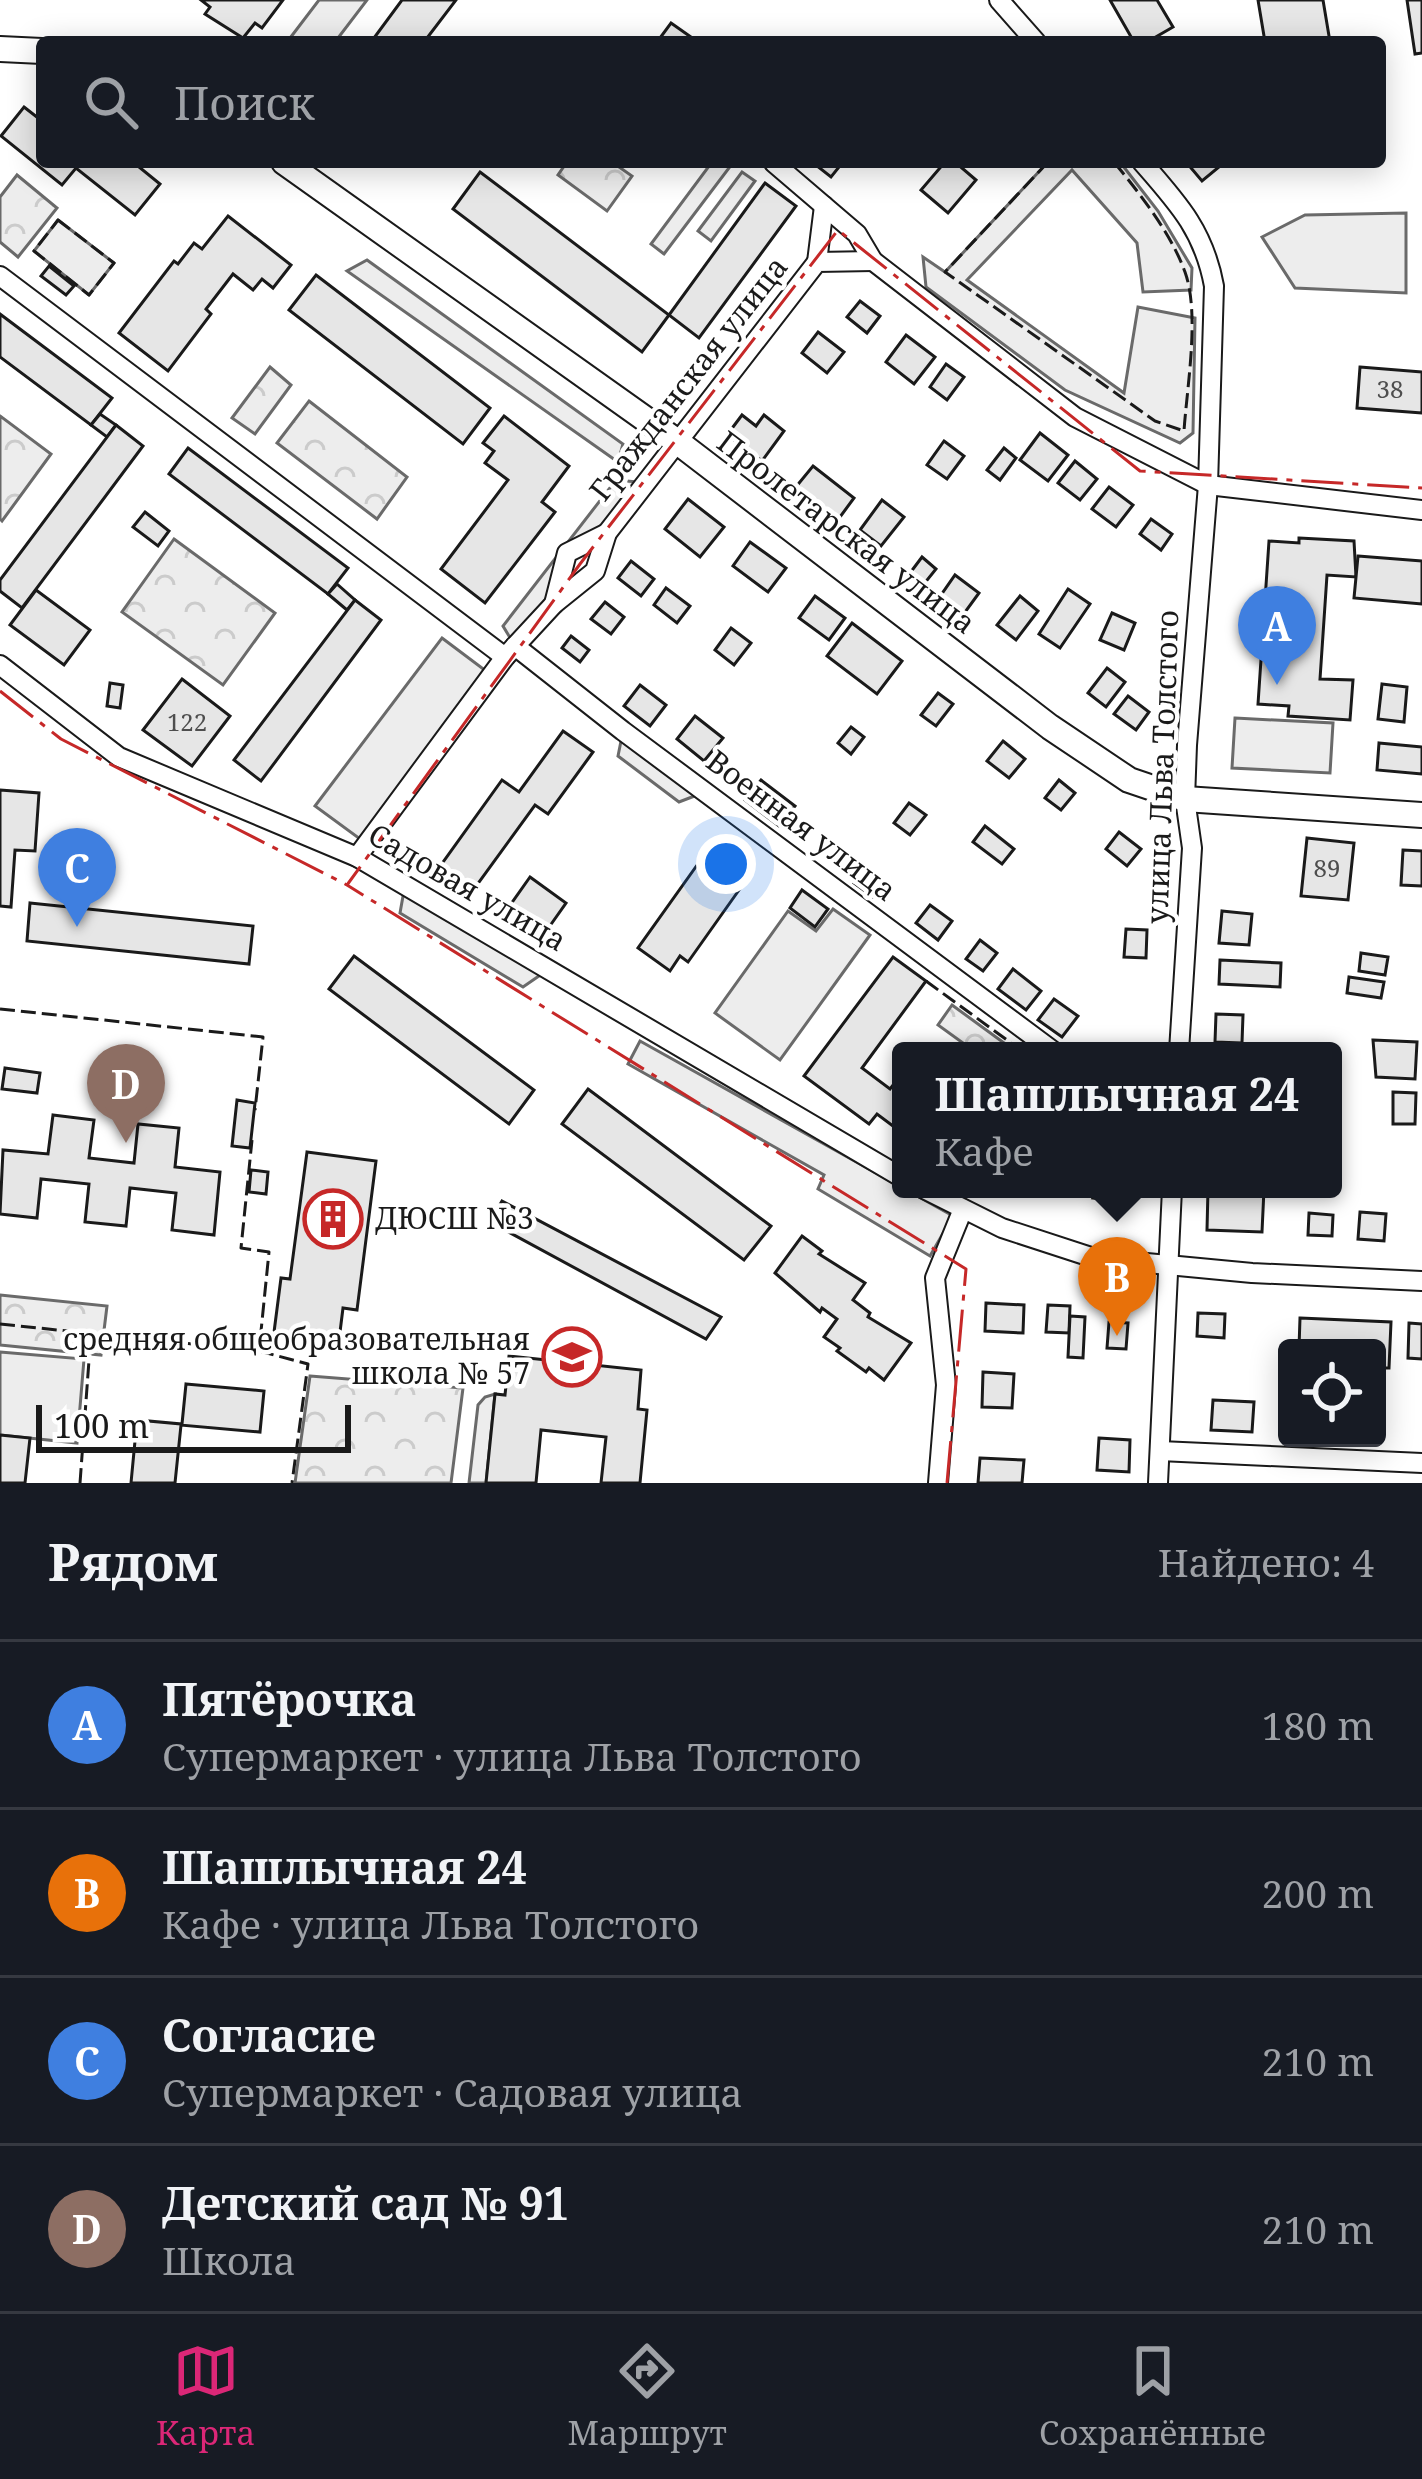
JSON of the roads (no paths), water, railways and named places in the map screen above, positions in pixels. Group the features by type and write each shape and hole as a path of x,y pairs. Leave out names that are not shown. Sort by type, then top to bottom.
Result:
{"street":[{"path":"999,0 1031,36"},
{"path":"0,50 36,51"},
{"name":"Пролетарская улица","path":"292,168 679,443 1050,727 1129,780 1185,799 1422,814"},
{"path":"780,168 857,234 873,261 1075,417 1208,485 1422,510"},
{"name":"улица Льва Толстого","path":"1147,168 1189,215 1214,286 1208,485 1185,799 1192,848 1180,1042"},
{"path":"817,262 824,206"},
{"name":"Гражданская улица","path":"357,857 510,651 554,604 596,571 608,533 817,262 873,261"},
{"name":"Военная улица","path":"0,276 1041,1042"},
{"path":"554,604 567,553 608,533"},
{"name":"Садовая улица","path":"0,665 119,757 357,857 892,1172"},
{"path":"942,1198 1050,1247 1094,1258 1422,1281"},
{"path":"1158,1483 1172,1198"},
{"path":"938,1483 946,1385 935,1278 963,1209"},
{"path":"1160,1451 1422,1463"}],"place":[{"name":"Пятёрочка","path":"1277,685"},
{"name":"Согласие","path":"77,927"},
{"name":"Детский сад № 91","path":"126,1143"},
{"name":"ДЮСШ №3","path":"333,1219"},
{"name":"Шашлычная 24","path":"1117,1336"},
{"name":"средняя общеобразовательная школа № 57","path":"572,1357"}]}
